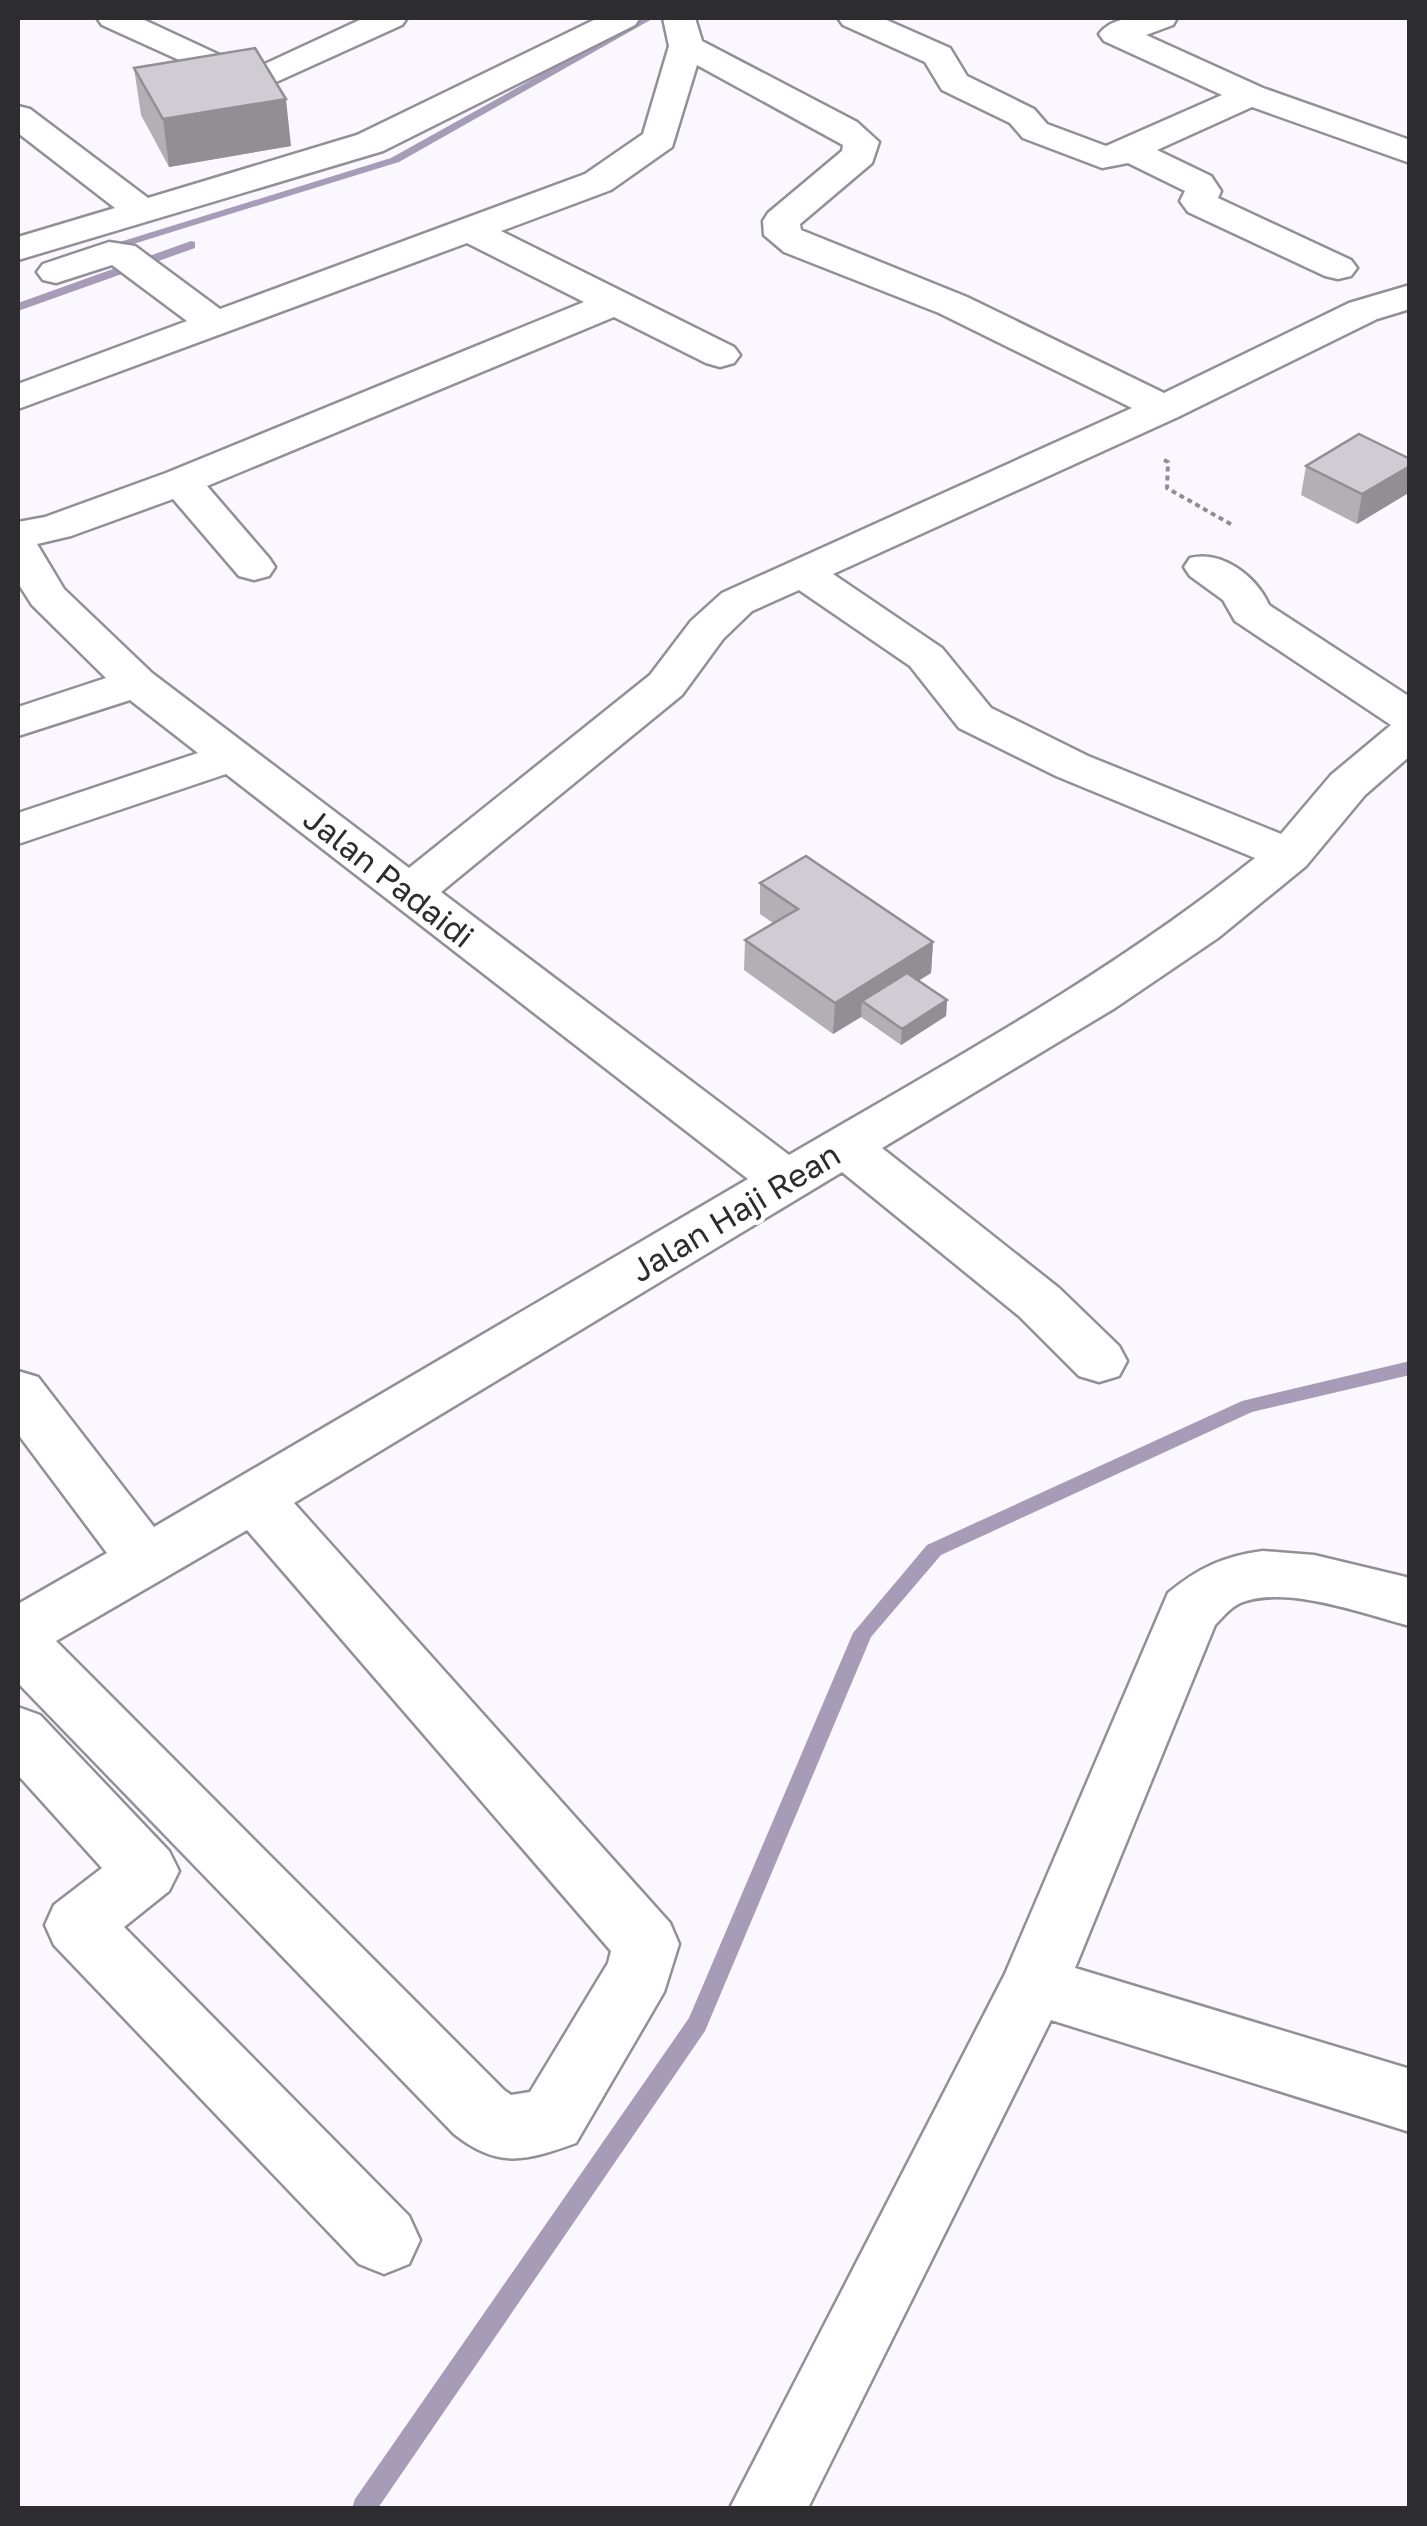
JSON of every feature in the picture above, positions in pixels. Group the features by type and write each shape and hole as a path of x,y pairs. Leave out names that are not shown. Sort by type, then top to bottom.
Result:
{"street":[{"path":"114,18 252,83 390,18"},
{"path":"18,249 370,143 623,18"},
{"path":"856,18 938,55 954,83 1022,116 1034,131 1116,154 1198,184 1203,191 1198,201 1201,204 1338,268"},
{"path":"1101,26 1161,18"},
{"path":"906,38 942,24"},
{"path":"18,396 598,182 659,139 684,25 861,142 859,155 781,221 784,235 797,244 953,304 1164,408"},
{"path":"1101,26 1251,95 1410,152"},
{"path":"1116,154 1251,95"},
{"path":"18,116 143,212"},
{"path":"472,231 720,355"},
{"path":"18,285 109,253 139,264 216,324"},
{"path":"408,894 666,685 707,630 737,602 1164,408 1363,311 1410,296"},
{"path":"18,536 56,527 181,482 612,304"},
{"path":"181,482 254,567"},
{"name":"Jalan Padaidi","path":"18,547 32,598 408,894 786,1182"},
{"path":"1205,567 1242,593 1250,612 1410,717"},
{"path":"802,573 926,657 975,718 1072,766 1290,855"},
{"path":"18,722 136,683"},
{"name":"Jalan Haji Rean","path":"18,1633 254,1498 1097,996 1201,928 1388,781 1410,732"},
{"path":"18,829 235,756"},
{"path":"846,1146 1039,1302 1099,1362"},
{"path":"18,1392 146,1561"},
{"path":"18,1643 480,2112 501,2128 550,2120 640,1970 646,1944 254,1498"},
{"path":"768,2508 1034,1986 1190,1610 1221,1584 1256,1575 1321,1580 1410,1602"},
{"path":"18,1732 146,1871 78,1925 384,2240"},
{"path":"1034,1986 1410,2101"}],"path":[{"path":"1118,426 1168,462 1167,488 1248,535"}],"building":[{"path":"255,48 286,99 163,119 134,68"},
{"path":"1359,434 1410,459 1410,466 1362,494 1306,466"},
{"path":"806,856 933,942 835,1003 745,940 798,909 760,883"},
{"path":"907,973 947,1000 902,1029 862,1001"}],"waterway":[{"path":"100,250 395,160 649,18"},
{"path":"18,307 191,245"},
{"path":"364,2508 697,2024 863,1633 934,1550 1248,1406 1410,1368"}]}
